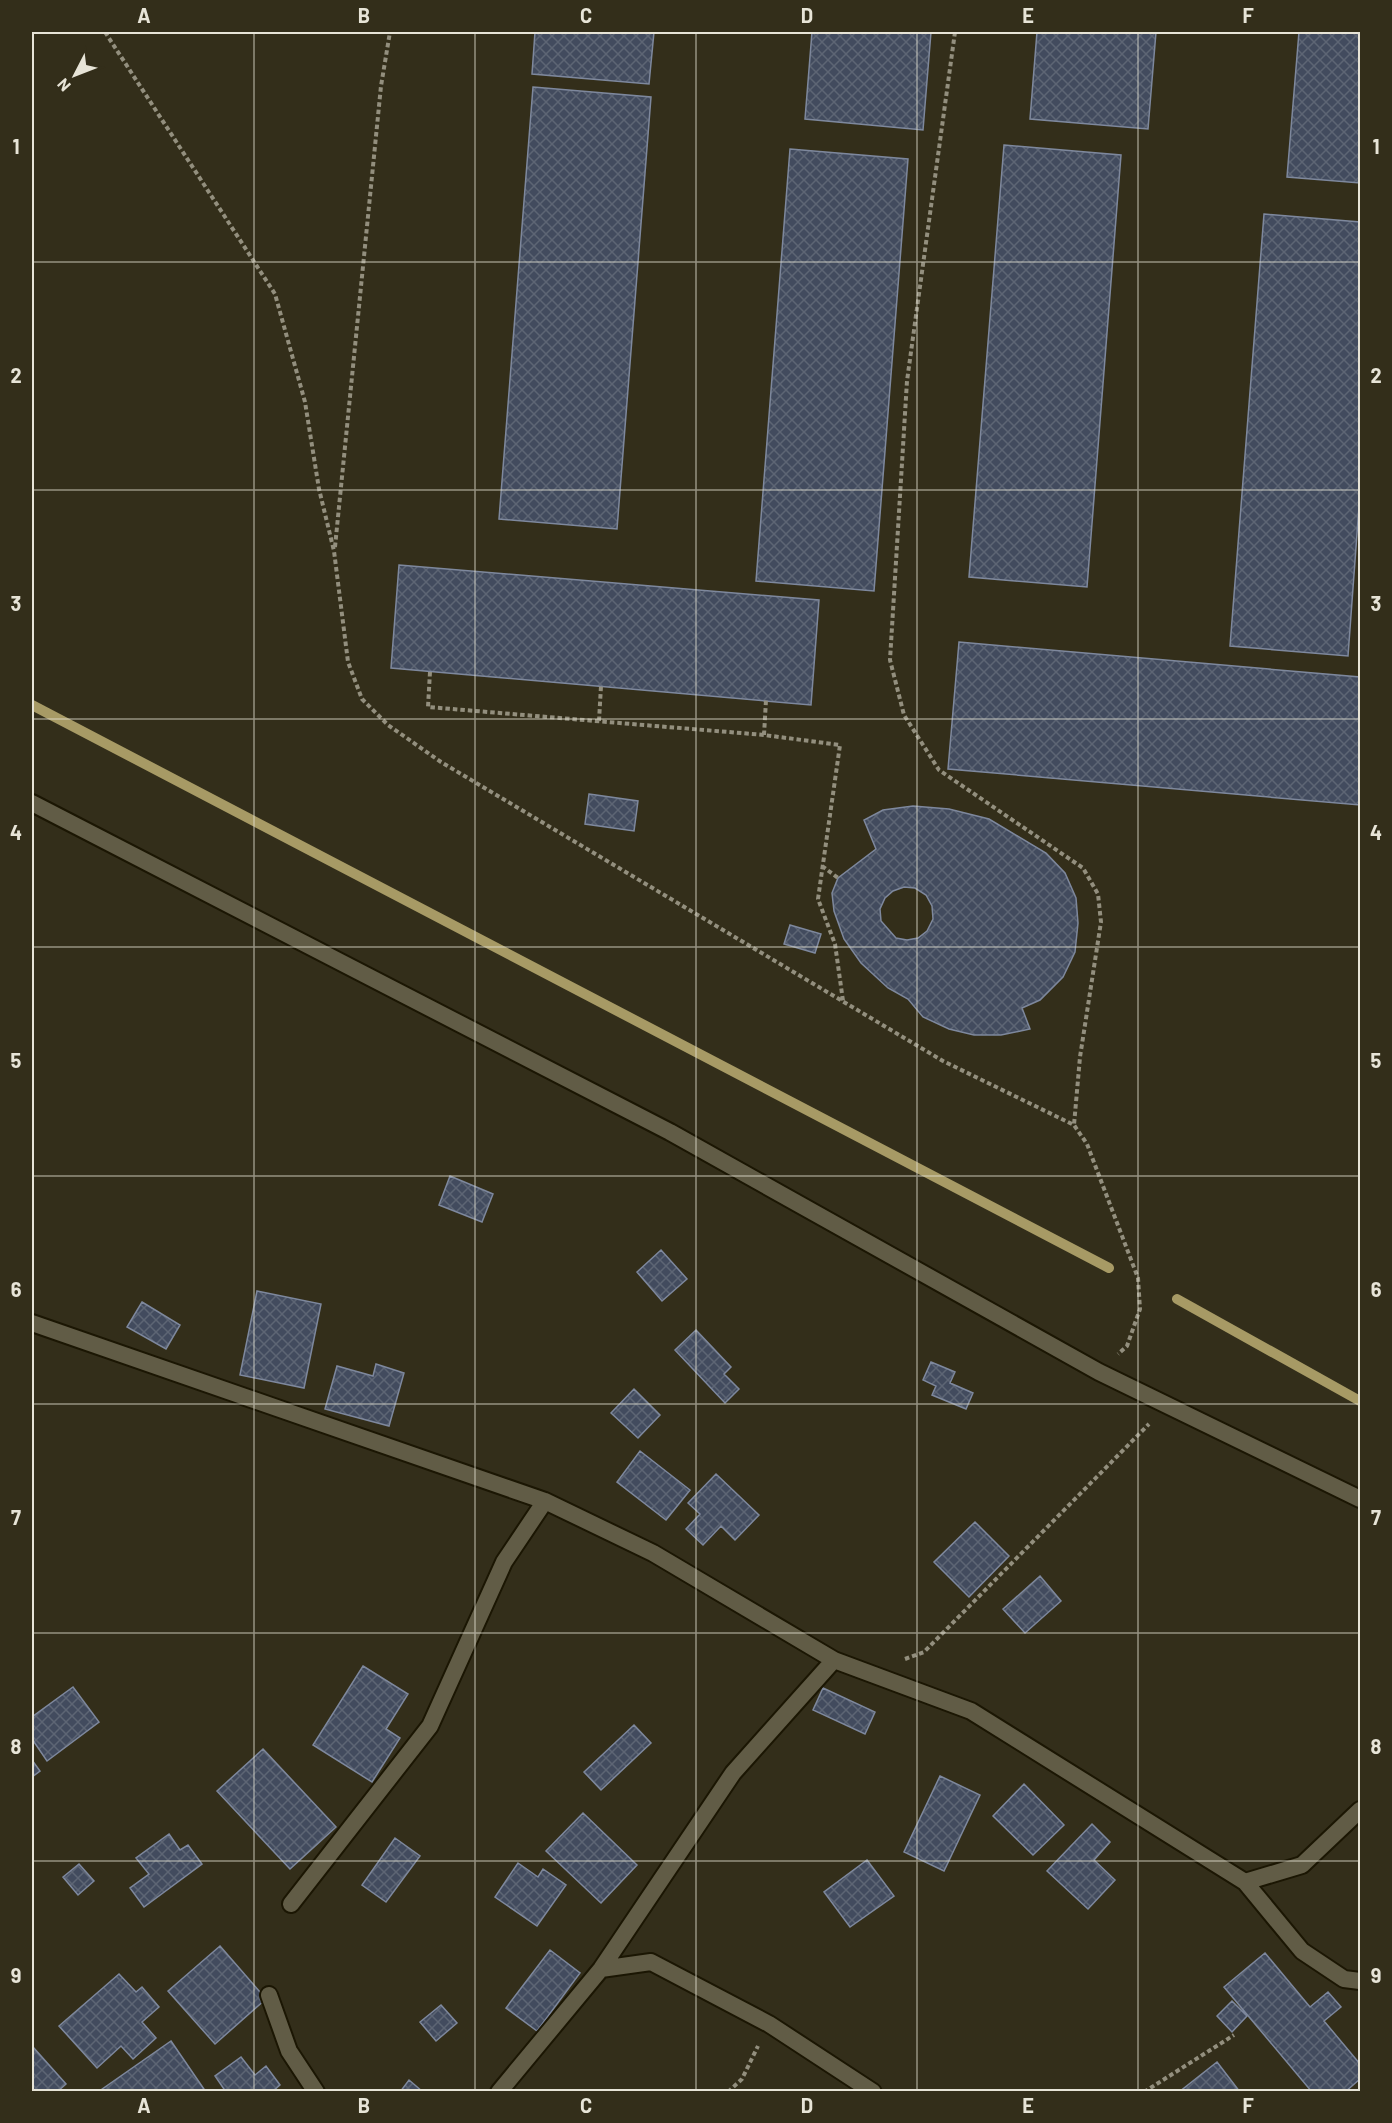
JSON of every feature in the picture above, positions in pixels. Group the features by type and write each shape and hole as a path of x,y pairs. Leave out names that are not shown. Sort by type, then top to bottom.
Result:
{"street":[{"path":"32,803 670,1132 1099,1372 1360,1499"},
{"path":"32,1323 545,1501 653,1553 834,1660 971,1711 1245,1882 1302,1951 1344,1979 1360,1981"},
{"path":"291,1904 430,1726 504,1562 545,1501"},
{"path":"500,2091 601,1969 734,1773 834,1660"},
{"path":"1245,1882 1302,1865 1360,1810"},
{"path":"601,1969 651,1962 769,2024 873,2091"},
{"path":"269,1995 289,2051 316,2091"}],"path":[{"path":"105,32 275,294 305,402 319,489 334,551 348,662 362,699 388,726 441,762 943,1061 1074,1125 1087,1144 1138,1278 1140,1309 1127,1346 1099,1372"},
{"path":"334,551 381,86 390,32"},
{"path":"955,32 907,381 890,660 904,716 939,770 1083,868 1098,894 1101,922 1080,1057 1074,1125"},
{"path":"430,672 428,706 764,735 840,745 821,866 819,899 835,944 843,1002"},
{"path":"599,721 601,686"},
{"path":"764,735 766,700"},
{"path":"821,866 838,878"},
{"path":"870,1672 924,1652 1167,1405"},
{"path":"728,2091 742,2079 769,2024"},
{"path":"1144,2091 1234,2035"}],"building":[{"path":"535,32 654,32 649,84 532,74"},
{"path":"812,32 931,32 923,130 805,119"},
{"path":"1037,32 1156,32 1148,129 1030,119"},
{"path":"1299,32 1360,32 1360,183 1287,177"},
{"path":"533,87 651,97 617,529 499,519"},
{"path":"1004,145 1121,155 1087,587 969,577"},
{"path":"790,149 908,159 874,591 756,581"},
{"path":"1264,214 1360,222 1360,493 1348,656 1230,646"},
{"path":"399,565 819,600 811,705 391,668"},
{"path":"959,642 1360,677 1360,805 948,769"},
{"path":"589,794 638,801 634,831 585,824"},
{"path":"913,806 949,809 989,819 1046,853 1065,873 1076,898 1078,923 1075,952 1063,977 1040,1000 1022,1008 1030,1029 1001,1035 974,1035 949,1029 923,1017 908,999 888,988 861,963 844,939 834,911 832,893 838,878 876,849 864,820 883,810","holes":["904,887 915,888 926,895 932,906 933,919 927,931 918,938 907,940 896,938 881,921 880,909 885,898 893,891"]},
{"path":"790,925 821,934 815,953 784,944"},
{"path":"450,1176 493,1194 482,1222 439,1205"},
{"path":"661,1250 687,1279 662,1301 637,1272"},
{"path":"257,1291 321,1304 304,1388 240,1375"},
{"path":"142,1302 180,1325 166,1349 127,1327"},
{"path":"696,1330 731,1367 724,1374 739,1389 725,1403 675,1350"},
{"path":"931,1362 955,1372 950,1383 973,1393 966,1409 932,1395 936,1386 923,1380"},
{"path":"376,1364 404,1373 389,1426 325,1409 337,1366 373,1376"},
{"path":"634,1389 660,1415 638,1438 611,1413"},
{"path":"640,1451 690,1490 666,1520 617,1482"},
{"path":"716,1474 759,1515 735,1540 721,1526 703,1545 686,1529 700,1514 688,1503"},
{"path":"975,1522 1009,1556 969,1597 934,1562"},
{"path":"1040,1576 1061,1601 1025,1633 1003,1609"},
{"path":"363,1666 408,1694 386,1729 400,1738 372,1782 313,1745"},
{"path":"73,1687 99,1722 47,1761 32,1739 32,1717"},
{"path":"823,1688 875,1712 865,1734 813,1710"},
{"path":"634,1725 651,1743 601,1790 584,1772"},
{"path":"263,1749 336,1827 290,1869 217,1791"},
{"path":"32,1760 40,1771 32,1777"},
{"path":"940,1776 980,1795 944,1871 904,1852"},
{"path":"1024,1784 1064,1825 1033,1855 993,1816"},
{"path":"583,1813 637,1865 601,1903 546,1851"},
{"path":"1092,1824 1110,1842 1094,1860 1115,1880 1088,1909 1047,1871"},
{"path":"169,1834 180,1850 188,1845 202,1864 144,1907 130,1888 149,1874 136,1858"},
{"path":"395,1838 420,1856 386,1902 362,1885"},
{"path":"867,1860 894,1896 850,1927 824,1892"},
{"path":"518,1863 538,1877 543,1869 566,1885 537,1926 495,1897"},
{"path":"79,1864 94,1881 78,1895 63,1877"},
{"path":"220,1946 266,1999 215,2044 168,1991"},
{"path":"550,1950 580,1973 537,2031 506,2008"},
{"path":"1265,1953 1310,2007 1328,1992 1341,2007 1324,2021 1360,2064 1360,2079 1345,2092 1312,2092 1224,1987"},
{"path":"119,1974 136,1992 142,1987 159,2007 142,2022 156,2038 133,2059 121,2046 97,2068 59,2026"},
{"path":"1232,2001 1247,2016 1232,2032 1217,2016"},
{"path":"441,2005 457,2023 436,2041 420,2022"},
{"path":"171,2041 206,2092 98,2092"},
{"path":"33,2047 66,2084 57,2092 32,2092"},
{"path":"241,2057 255,2075 266,2066 280,2085 272,2092 226,2092 215,2076"},
{"path":"1217,2062 1240,2092 1179,2092"},
{"path":"409,2080 423,2092 400,2092"}],"waterway":[{"path":"32,705 1109,1268"},
{"path":"1177,1299 1360,1401"}]}
